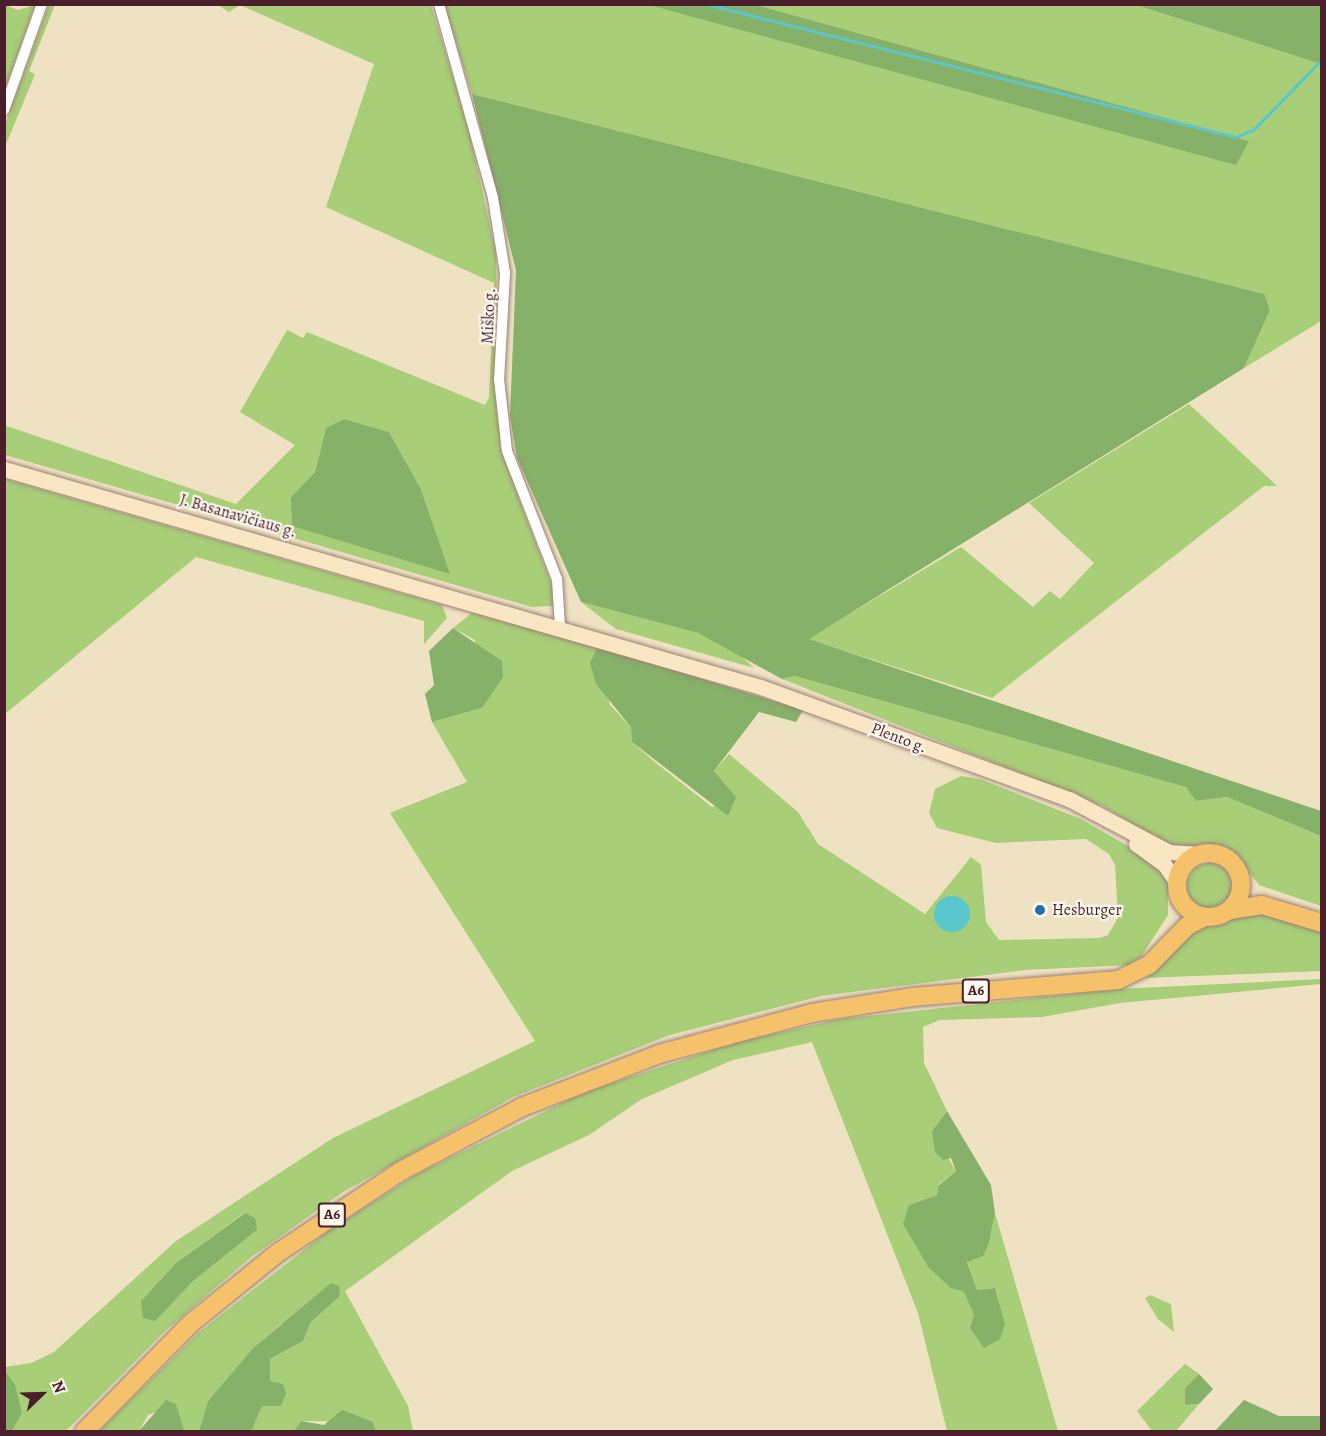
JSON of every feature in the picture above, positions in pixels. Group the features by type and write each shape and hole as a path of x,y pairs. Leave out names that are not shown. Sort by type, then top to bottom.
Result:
{"highway":[{"path":"1134,973 1173,922 1177,889 1184,864 1199,854 1229,860 1240,877 1264,894 1322,911"},
{"path":"1230,910 1240,895 1240,877"},
{"path":"1177,889 1203,918 1263,904 1322,923"},
{"name":"A6","path":"84,1431 190,1324 279,1252 401,1171 532,1103 658,1054 813,1013 940,994 1098,983 1134,973 1203,918"}],"main road":[{"name":"J. Basanavičiaus g.","path":"4,469 560,627"},
{"name":"Plento g.","path":"560,627 761,687 1035,791 1096,811 1169,852 1199,854"},
{"name":"Plento g.","path":"1035,791 1138,845 1164,864 1177,889"}],"street":[{"path":"4,110 42,4"},
{"name":"Miško g.","path":"439,4 493,198 505,273 500,379 507,452 557,579 560,627"}],"green space":[{"path":"5,5 18,10 35,5 5,89"},
{"path":"49,5 55,5 29,71 35,74 5,147 5,124"},
{"path":"218,5 240,5 229,12"},
{"path":"240,5 431,5 468,127 496,253 500,448 552,586 553,606 532,607 5,455 4,425 236,504 295,445 240,412 287,330 303,338 307,332 485,405 489,398 494,283 326,207 374,64","holes":["344,419 389,432 420,487 291,497 315,472 326,428"]},
{"path":"444,5 649,5 865,61 1248,141 757,5 1136,5 1321,64 1321,321 1244,368 1270,310 1263,294 472,94"},
{"path":"649,5 757,5 1249,141 1236,165"},
{"path":"1136,5 1321,5 1321,64"},
{"path":"472,94 1264,294 1270,310 1244,368 809,639 1321,811 1321,836 1227,797 1196,801 1186,787 795,676 782,679 698,633 581,602 517,458 510,416 516,270"},
{"path":"1189,404 1277,486 1264,486 992,698 808,639 961,547 1033,607 1050,591 1060,599 1094,563 1029,503"},
{"path":"344,419 389,432 420,487 450,574 292,526 291,497 315,472 326,428"},
{"path":"5,479 442,605 447,618 424,644 424,621 196,557 5,714"},
{"path":"581,602 698,633 737,652 754,668 616,629"},
{"path":"472,613 598,647 610,705 631,727 632,742 656,763 712,807 736,797 714,771 729,754 798,812 818,844 925,914 971,857 981,865 986,922 999,940 1099,938 1108,935 1118,918 1115,865 1109,854 1086,839 996,843 937,828 929,813 935,789 961,776 980,779 1081,819 1154,861 1168,879 1168,915 1141,957 1129,965 1026,970 821,996 670,1035 513,1097 343,1192 251,1257 166,1330 66,1431 12,1431 22,1413 4,1367 31,1363 54,1352 176,1241 333,1138 535,1041 390,813 467,782 432,722 482,708 475,640 453,628","holes":["244,1213 257,1230 192,1282 141,1301 176,1263"]},
{"path":"453,628 502,661 503,677 482,708 432,722 425,694 434,685 429,651"},
{"path":"598,647 803,710 796,722 759,712 714,771 736,797 728,816 632,742 631,727 596,684 590,663"},
{"path":"795,676 1187,787 1196,801 1227,797 1321,836 1321,906 1259,885 1234,854 1221,847 1189,850 1168,845 1101,805 782,679"},
{"path":"1210,863 1226,870 1233,886 1226,902 1210,909 1194,902 1187,886 1194,870"},
{"path":"1249,909 1321,929 1321,971 1144,978 1201,926 1223,923"},
{"path":"1321,979 1321,984 1120,1003 1042,1017 940,1020 923,1027 924,1063 947,1111 932,1131 956,1171 938,1185 937,1195 909,1205 951,1288 964,1292 974,1315 1005,1324 995,1288 977,1290 967,1261 989,1243 995,1213 1058,1431 947,1431 918,1313 812,1042 733,1060 642,1099 589,1135 512,1171 345,1291 408,1406 413,1431 376,1431 373,1422 301,1421 294,1431 251,1431 270,1382 270,1359 303,1341 311,1322 340,1296 281,1324 253,1348 208,1401 199,1431 181,1430 176,1404 148,1415 139,1431 98,1432 197,1334 328,1231 417,1174 585,1092 737,1042 840,1019 1118,989"},
{"path":"947,1111 991,1185 995,1213 989,1243 983,1256 967,1262 977,1290 995,1288 1005,1324 1000,1339 984,1348 970,1328 974,1315 964,1292 951,1288 929,1268 903,1224 909,1205 937,1195 938,1186 956,1171 951,1158 943,1160 935,1152 932,1131"},
{"path":"245,1213 255,1218 257,1230 192,1282 155,1321 143,1318 141,1301 176,1263"},
{"path":"331,1283 339,1286 340,1296 311,1322 303,1341 270,1359 270,1381 283,1384 286,1393 281,1406 262,1406 251,1431 199,1431 208,1401 253,1348"},
{"path":"1150,1295 1171,1304 1174,1332 1158,1319 1145,1298"},
{"path":"1185,1364 1199,1374 1185,1388 1185,1405 1199,1404 1176,1431 1152,1431 1137,1411"},
{"path":"5,1371 15,1385 22,1413 12,1431 5,1431"},
{"path":"1199,1374 1213,1389 1199,1404 1185,1405 1185,1388"},
{"path":"166,1400 176,1404 184,1431 139,1431"},
{"path":"1244,1400 1279,1416 1321,1416 1321,1431 1215,1431"},
{"path":"342,1410 373,1422 376,1431 294,1431 301,1421 324,1425"}],"water":[{"path":"952,896 965,901 970,914 965,927 952,932 939,927 934,914 939,901"}],"waterway":[{"path":"706,4 1236,137 1254,129 1322,59"}],"place":[{"name":"Hesburger","path":"1040,910"}]}
